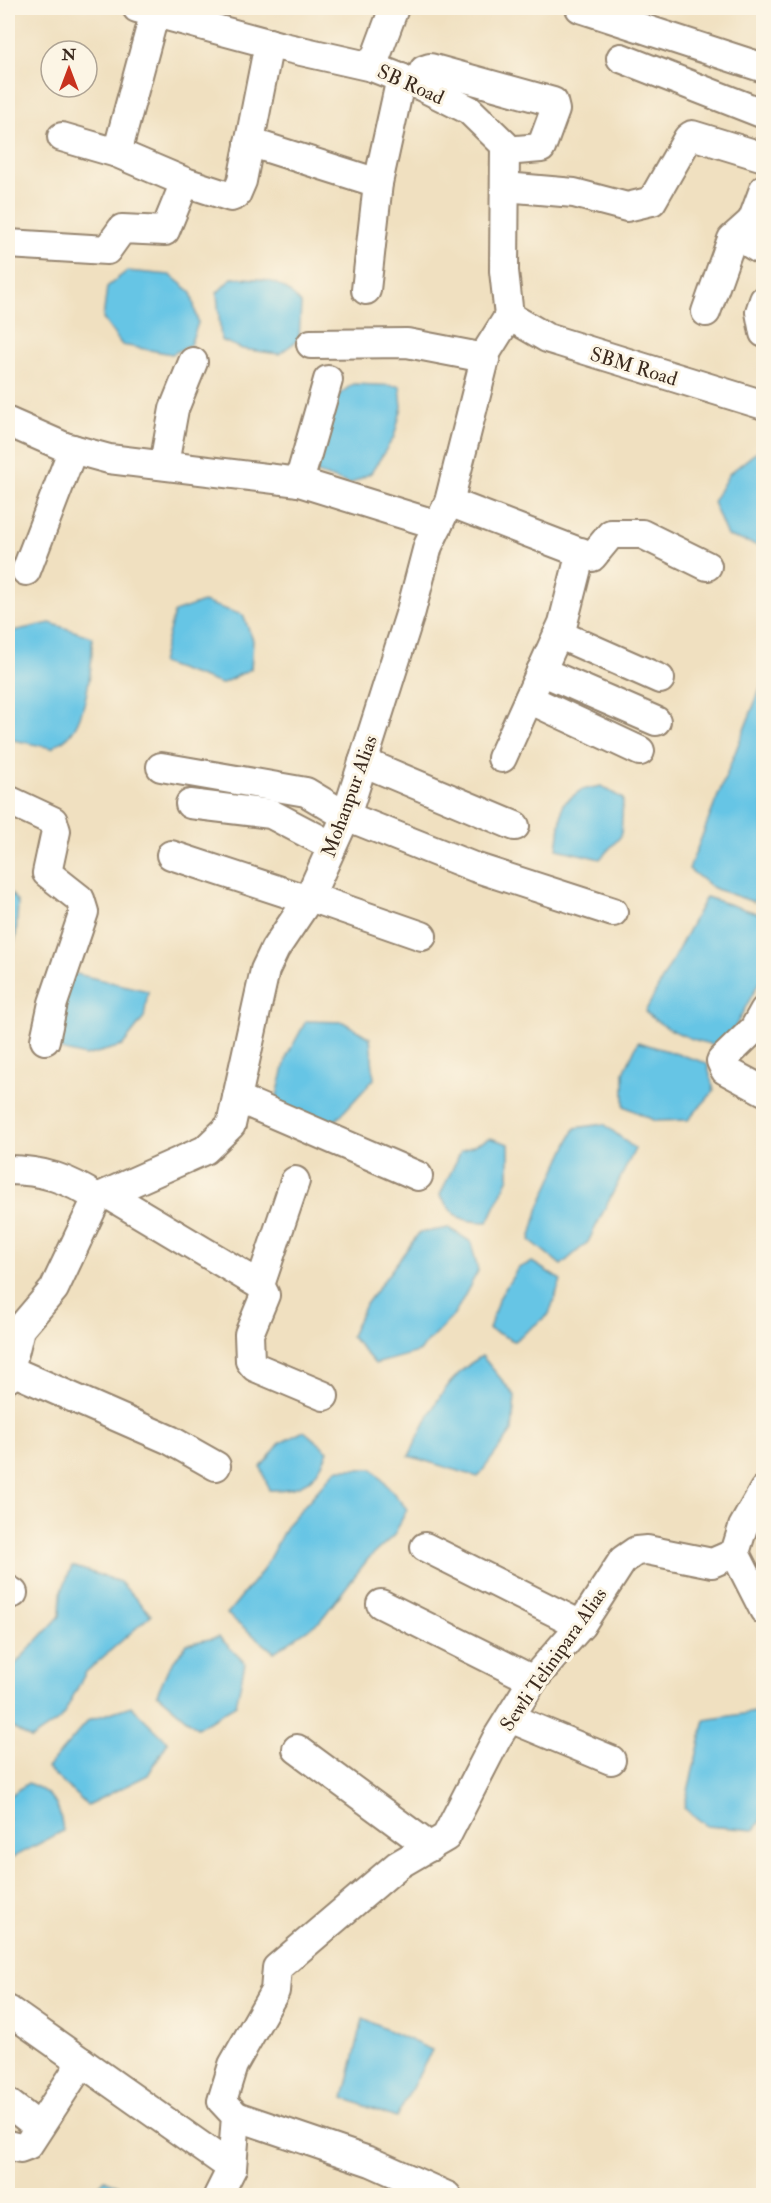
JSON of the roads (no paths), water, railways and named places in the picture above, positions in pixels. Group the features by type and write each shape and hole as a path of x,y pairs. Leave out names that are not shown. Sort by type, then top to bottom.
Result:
{"street":[{"path":"372,67 394,8"},
{"path":"580,8 764,68"},
{"path":"117,153 160,11"},
{"name":"SB Road","path":"160,11 269,43 372,67 409,81 469,110 505,145 505,151"},
{"path":"62,137 117,153 185,182 231,196 236,195 269,43"},
{"path":"621,58 764,114"},
{"path":"366,290 378,183 409,81 430,68 553,102 555,110 541,148 505,151 504,271 509,316"},
{"path":"505,187 574,193 627,207 652,201 677,155 692,135 764,157"},
{"path":"249,142 378,183"},
{"path":"8,244 107,250 122,228 165,231 185,182"},
{"path":"759,202 748,240 764,252"},
{"path":"706,312 732,239 759,202"},
{"path":"764,300 760,312 764,333"},
{"name":"Mohanpur Alias","path":"103,1196 152,1172 206,1150 231,1125 265,970 275,949 309,898 346,816 411,611 428,546 444,513 485,358 509,316"},
{"name":"SBM Road","path":"509,316 547,338 764,405"},
{"path":"311,344 407,343 485,358"},
{"path":"164,464 174,409 193,363"},
{"path":"299,482 328,380"},
{"path":"8,422 73,449 109,459 299,482 444,513 592,556 611,534 642,534 707,566"},
{"path":"26,571 73,449"},
{"path":"502,758 558,634 581,552"},
{"path":"558,634 660,679"},
{"path":"541,671 656,721"},
{"path":"529,699 640,751"},
{"path":"363,762 515,826"},
{"path":"161,767 306,792 346,816 474,867 613,912"},
{"path":"8,800 53,821 56,831 47,873 80,899 84,912 53,1003 45,1040"},
{"path":"190,804 271,814 332,846"},
{"path":"171,855 422,936"},
{"path":"763,1013 754,1029 721,1061 725,1070 764,1091"},
{"path":"237,1098 418,1176"},
{"path":"8,1170 35,1170 103,1196 260,1285 265,1295 248,1337 250,1361 255,1367 324,1396"},
{"path":"260,1285 295,1181"},
{"path":"103,1196 54,1289 20,1329 9,1374 170,1440 216,1466"},
{"path":"764,1490 743,1527 735,1553 764,1610"},
{"path":"425,1547 581,1625"},
{"name":"Sewli Telinipara Alias","path":"236,2116 222,2101 233,2065 275,1990 277,1968 398,1865 446,1837 533,1680 581,1625 617,1566 636,1551 647,1550 712,1563 735,1553"},
{"path":"381,1604 533,1680"},
{"path":"510,1718 611,1760"},
{"path":"297,1749 430,1847"},
{"path":"8,2010 82,2062 224,2188"},
{"path":"8,2145 24,2147 82,2062"},
{"path":"8,2103 39,2127"},
{"path":"224,2188 236,2116 371,2162 447,2196"}],"water":[{"path":"127,271 170,275 191,292 198,323 190,345 172,354 122,345 103,319 107,287"},
{"path":"232,278 271,282 286,289 294,296 301,304 299,339 279,354 242,349 221,340 217,293"},
{"path":"353,384 400,386 402,407 394,437 371,473 350,484 317,473 315,447 329,402"},
{"path":"759,450 764,450 763,547 727,536 713,502 729,474"},
{"path":"203,602 243,615 253,640 251,669 221,684 161,663 174,612"},
{"path":"50,623 92,637 90,673 81,713 69,735 52,748 8,739 8,632"},
{"path":"763,682 764,884 754,902 713,888 689,869"},
{"path":"601,786 623,799 621,836 600,859 557,849 563,804 581,790"},
{"path":"8,889 18,903 16,936 8,961"},
{"path":"706,897 763,915 763,975 724,1047 682,1035 645,1012"},
{"path":"68,972 148,991 144,1018 122,1046 85,1056 45,1046"},
{"path":"306,1021 343,1022 370,1038 374,1079 327,1130 274,1107 287,1056"},
{"path":"638,1042 707,1063 714,1091 688,1120 655,1121 624,1106 624,1072"},
{"path":"604,1124 635,1149 588,1242 561,1265 530,1240 539,1207 575,1128"},
{"path":"490,1138 509,1144 509,1177 488,1222 465,1220 454,1214 440,1195 461,1151"},
{"path":"449,1228 471,1242 478,1271 454,1315 418,1352 375,1364 351,1336 364,1307 419,1233"},
{"path":"532,1262 561,1280 549,1314 514,1341 489,1329 498,1300 518,1268"},
{"path":"482,1356 515,1396 512,1431 478,1477 409,1456 430,1413 447,1387 468,1365"},
{"path":"304,1431 328,1451 318,1470 313,1477 299,1486 269,1490 261,1467 280,1443"},
{"path":"337,1469 373,1469 407,1509 394,1535 368,1559 320,1621 274,1652 227,1614 263,1570 287,1525"},
{"path":"72,1566 120,1582 151,1615 86,1672 61,1719 31,1739 8,1725 8,1672 60,1616 61,1593"},
{"path":"219,1637 245,1663 236,1705 197,1728 157,1694 168,1669 187,1644"},
{"path":"131,1706 168,1742 148,1775 87,1805 47,1768 89,1720"},
{"path":"755,1712 763,1714 763,1817 754,1830 707,1826 684,1808 705,1720"},
{"path":"28,1783 44,1791 54,1801 60,1814 63,1831 8,1860 8,1797"},
{"path":"363,2019 432,2050 396,2118 344,2098"},
{"path":"105,2179 136,2195 90,2195"}]}
